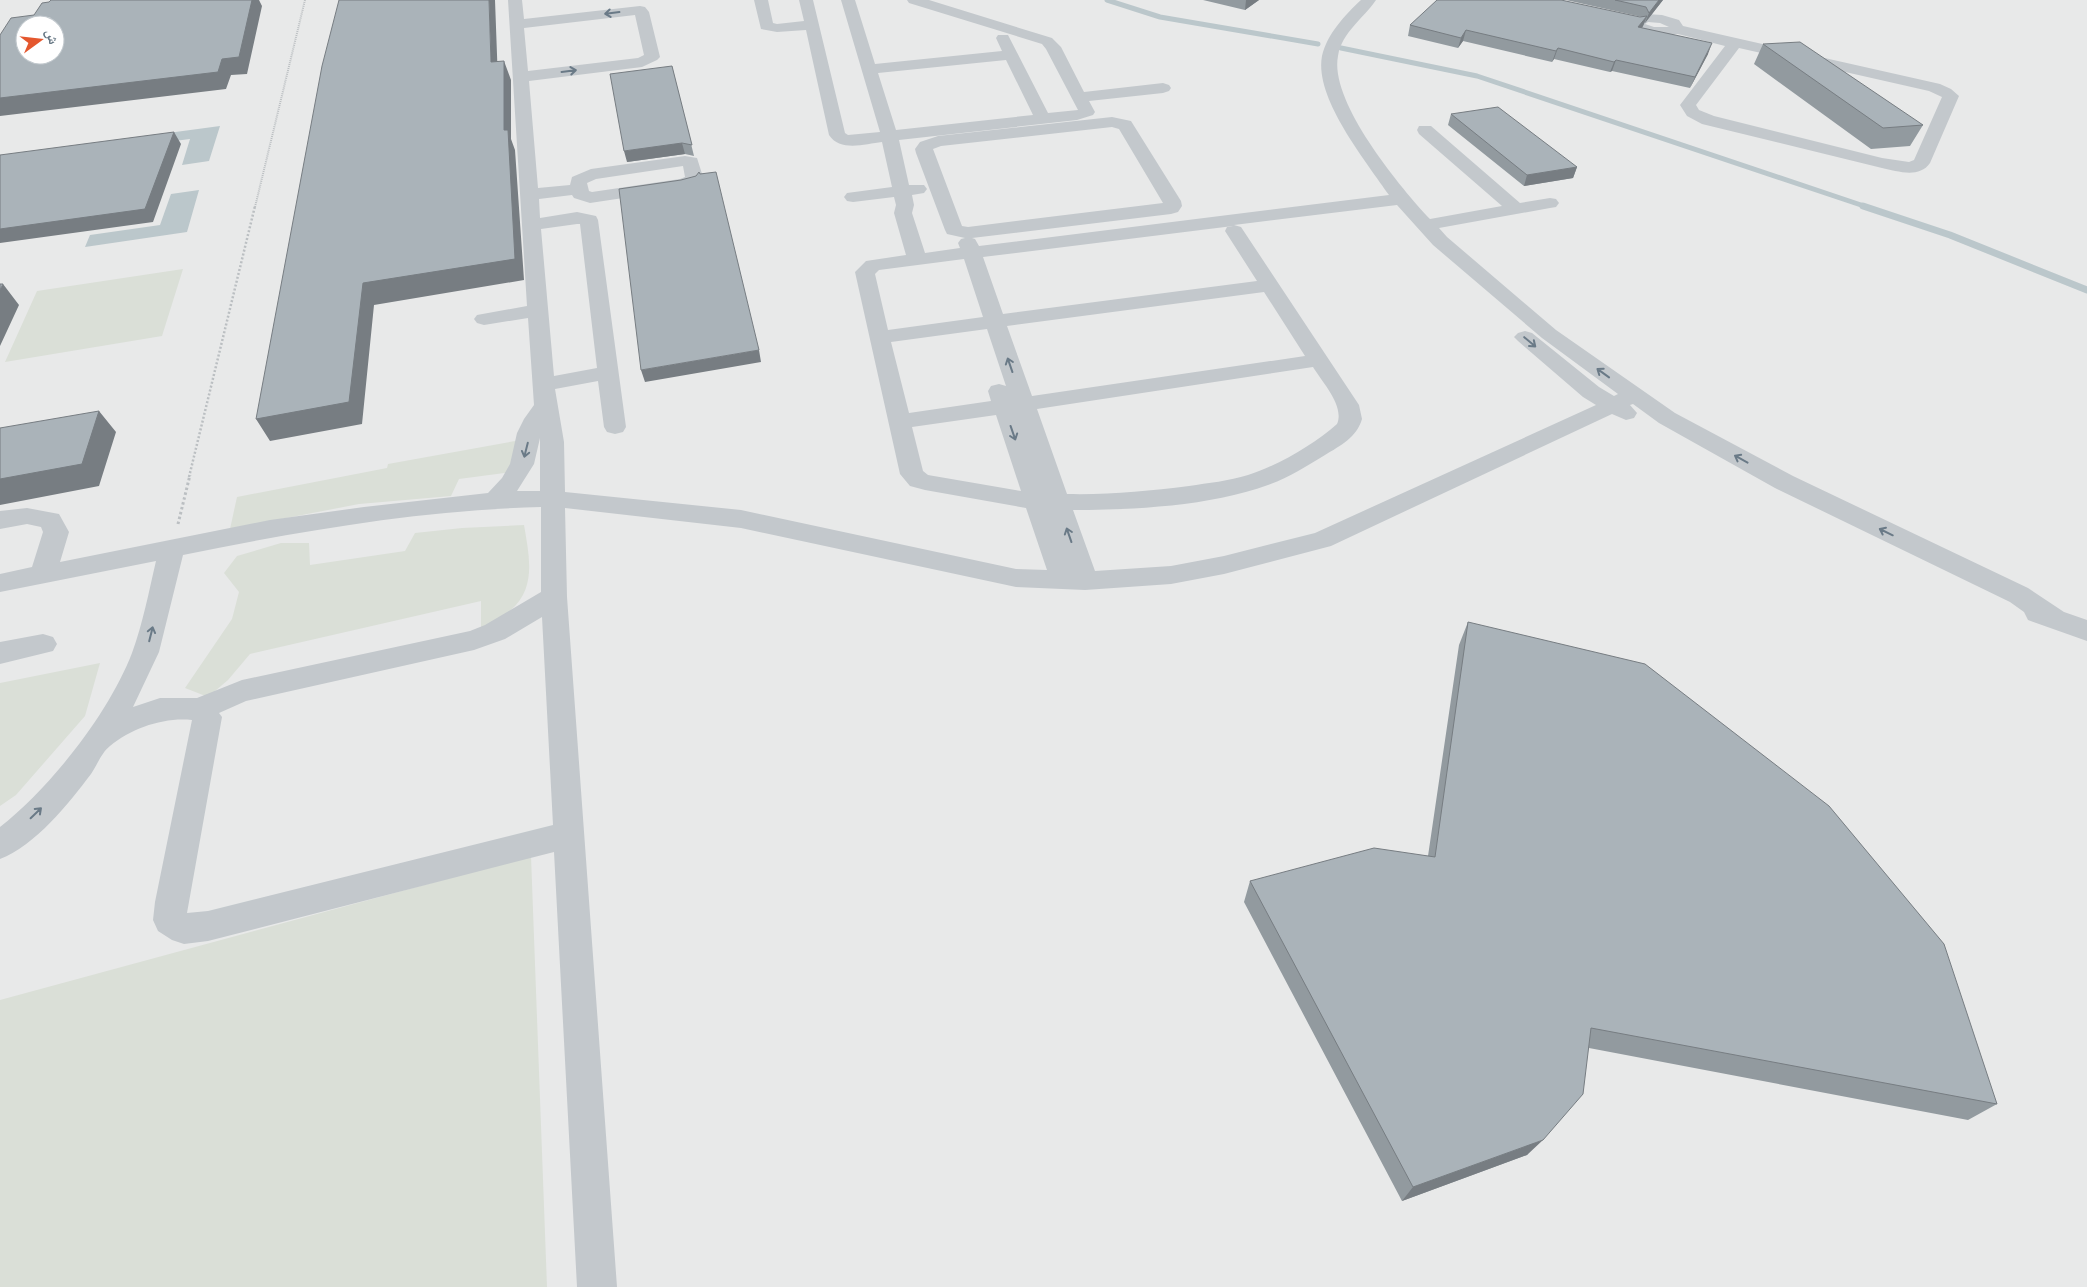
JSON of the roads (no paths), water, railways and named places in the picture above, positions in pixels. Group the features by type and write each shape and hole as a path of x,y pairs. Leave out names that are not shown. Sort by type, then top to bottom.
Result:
{"lane":[{"path":"515,0 544,395 551,430 554,499 554,597 597,1287"},
{"path":"760,0 766,26 778,28 812,25"},
{"path":"806,0 837,135 844,140 850,141 1042,119 1085,113 1087,110 1051,44 1041,39 914,0"},
{"path":"848,0 889,136 904,213 924,258"},
{"path":"1369,0 1337,37 1330,56 1329,77 1336,100 1350,124 1401,199 1433,234 1623,400 1643,422 1769,495 1839,529 2015,605 2087,631"},
{"path":"1662,19 1672,6"},
{"path":"517,24 640,10 652,57 642,62 520,77"},
{"path":"1619,18 1637,22 1646,18 1662,19 1674,23 1677,29"},
{"path":"1637,22 1640,27 1653,32 1668,32 1677,29 1934,88 1946,92 1950,96 1921,163 1911,168 1882,163 1717,122 1693,113 1688,105 1735,43"},
{"path":"997,26 1042,119"},
{"path":"870,69 1010,56"},
{"path":"1080,98 1163,88"},
{"path":"1117,122 1125,125 1174,203 1171,208 1162,210 962,233 954,230 936,182 924,149 931,143 1117,122"},
{"path":"1425,130 1516,209"},
{"path":"685,161 691,162 694,177 692,181 683,184 590,198 580,194 578,189 578,181 591,174 685,161"},
{"path":"852,192 901,193 936,182"},
{"path":"530,196 578,189"},
{"path":"901,193 912,211 921,235 924,258"},
{"path":"1234,232 1348,405 1352,412 1349,428 1312,453 1259,480 1196,494 1131,501 1047,501 999,496 920,480 912,474 866,272 869,268 879,263 924,258 964,250 1003,247 1401,199"},
{"path":"1433,234 1516,209 1550,203"},
{"path":"531,225 577,218 589,220 615,427"},
{"path":"1433,234 1461,277 1478,295 1591,392 1623,400 1667,418 1784,482 2019,595 2054,618"},
{"path":"921,235 964,250"},
{"path":"964,250 986,323 1074,581"},
{"path":"880,337 1270,285"},
{"path":"484,319 538,310"},
{"path":"900,422 1319,360"},
{"path":"544,395 608,373"},
{"path":"1567,428 1579,418 1587,405 1591,392"},
{"path":"495,500 511,482 522,464 529,433 544,395"},
{"path":"0,583 270,529 364,515 495,500 554,499 741,519 1016,578 1074,581 1180,573 1224,566 1322,540 1567,428 1623,400"},
{"path":"1567,428 1591,424 1643,422"},
{"path":"0,520 27,516 50,520 56,532 42,574"},
{"path":"0,845 12,836 64,786 102,737 139,670 148,645 172,549"},
{"path":"102,737 127,721 154,711 190,708 214,702 242,691 484,636 554,597"},
{"path":"0,653 43,644"},
{"path":"139,670 148,684 161,697 207,717 171,902 170,920 184,929 208,926 569,835"}],"waterway":[{"path":"1107,0 1160,17 1318,44"},
{"path":"1341,48 1477,76 1867,207"},
{"path":"1863,206 1950,235 2087,290"}]}
